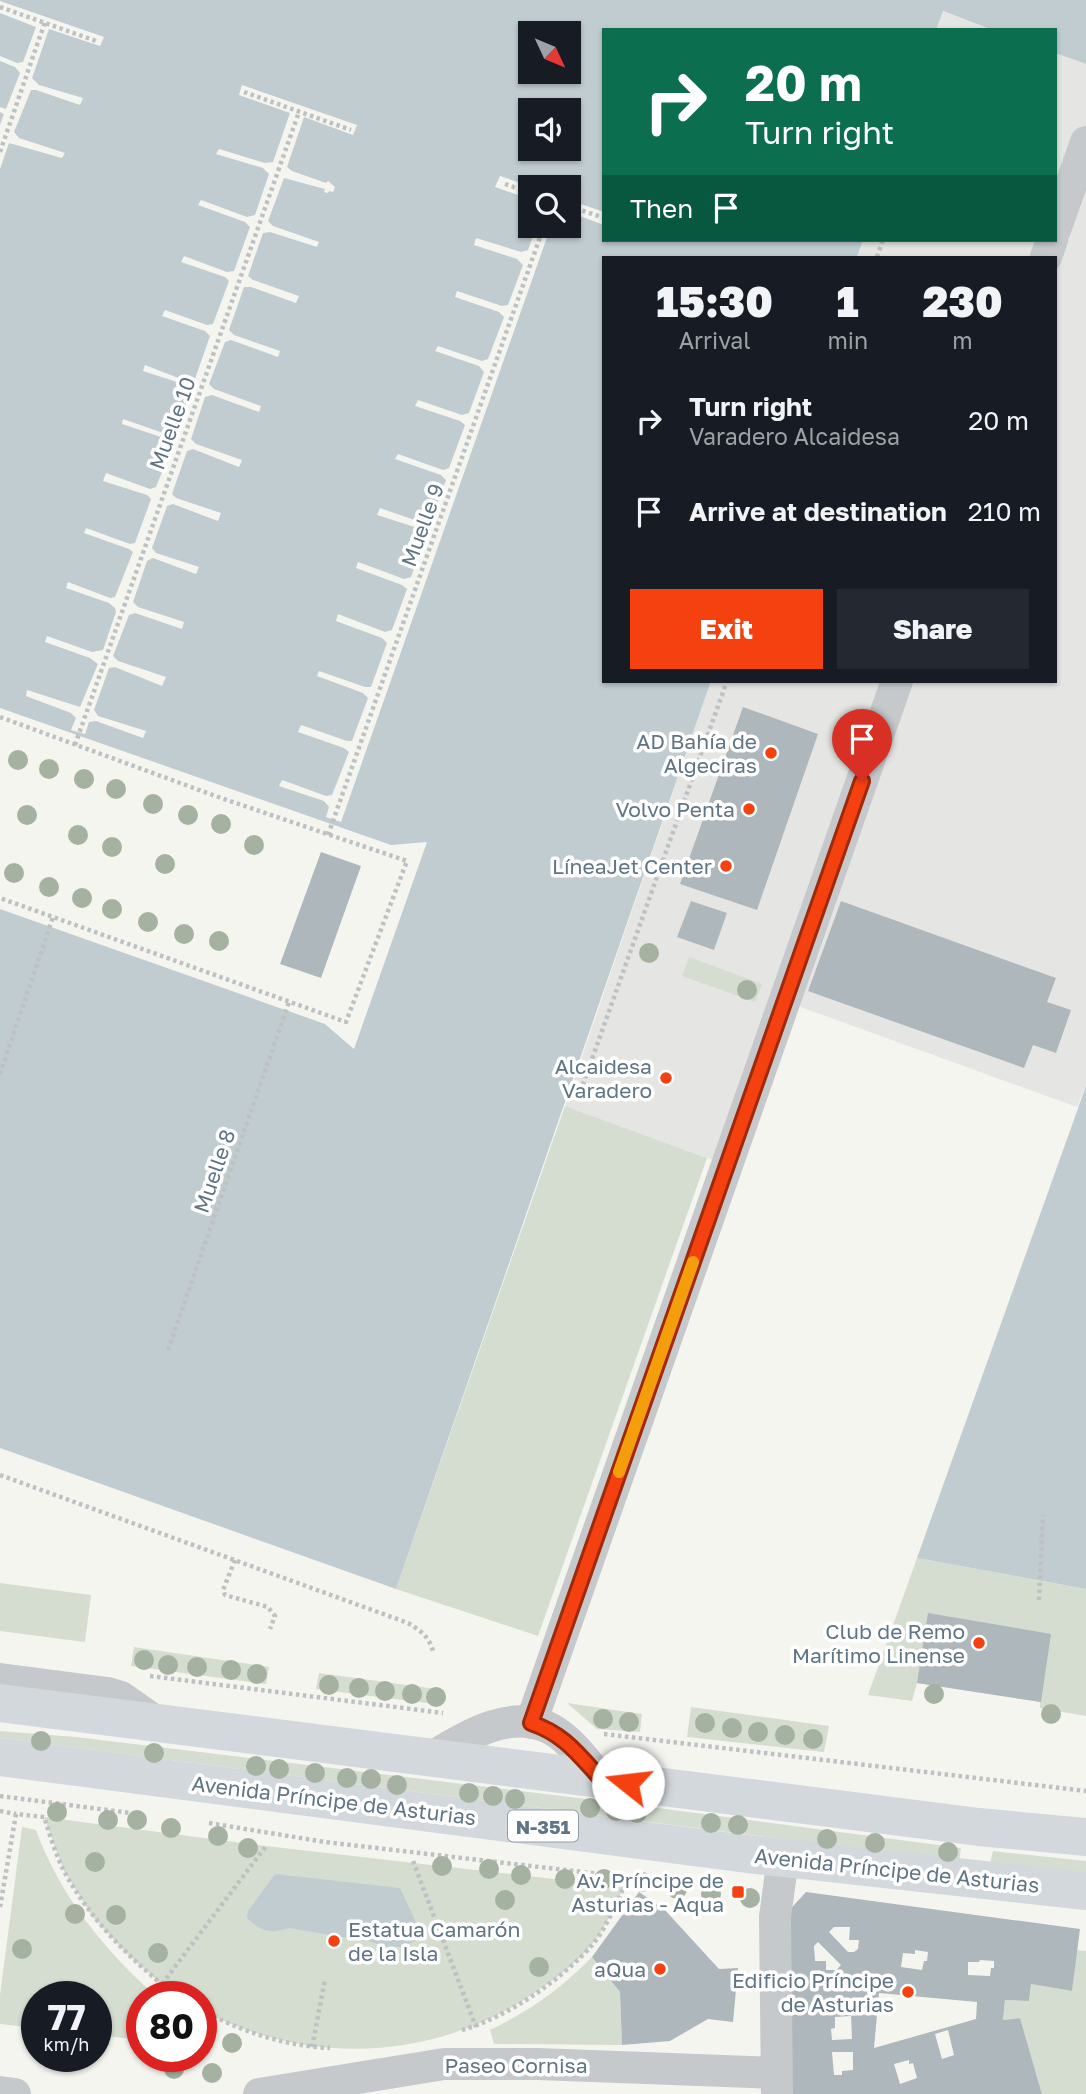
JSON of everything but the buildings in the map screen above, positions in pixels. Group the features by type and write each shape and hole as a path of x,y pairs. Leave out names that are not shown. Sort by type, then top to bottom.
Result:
{"highway":[{"path":"0,1703 979,1827 1086,1837"},
{"name":"Avenida Príncipe de Asturias","path":"0,1757 783,1858 1086,1891"}],"street":[{"path":"1057,224 1086,142"},
{"path":"531,1723 896,683"},
{"path":"0,1679 108,1693 121,1697 160,1724"},
{"path":"430,1758 464,1737 484,1729 509,1722 531,1723 551,1729 570,1744 601,1779"},
{"path":"777,2083 775,1917 783,1858"},
{"name":"Paseo Cornisa","path":"259,2094 444,2064 566,2064 777,2083"},
{"path":"0,2092 15,2094"}],"path":[{"path":"0,7 99,41"},
{"path":"0,152 46,22"},
{"path":"244,92 351,130"},
{"name":"Muelle 10","path":"75,745 299,112"},
{"path":"505,184 518,189"},
{"path":"581,210 602,217"},
{"name":"Muelle 9","path":"328,835 540,238"},
{"path":"578,1098 726,683"},
{"path":"0,717 407,861 346,1023 0,898"},
{"path":"0,1074 53,917"},
{"name":"Muelle 8","path":"168,1350 289,1002"},
{"path":"0,1475 408,1623 425,1633 434,1654"},
{"path":"1039,1600 1043,1515"},
{"path":"235,1560 223,1590 225,1595 268,1607 275,1616 270,1629"},
{"path":"0,1811 44,1817 64,1871 92,1916 125,1952 159,1981"},
{"path":"0,1907 16,1814"},
{"path":"164,1981 266,1846"},
{"path":"413,1861 476,2026"},
{"path":"454,2032 476,2026 513,2008 575,1962 594,1943 624,1887"},
{"path":"312,2047 325,1980"},
{"path":"217,2017 266,2037 312,2047 338,2049"}],"shaded area":[{"path":"0,0 1086,0 1086,64 1057,54 1057,28 988,28 943,11 937,28 602,28 602,242 862,242 857,256 602,256 602,683 710,683 396,1589 0,1448 0,909 325,1024 354,1049 427,842 391,845 0,708"},
{"path":"942,11 988,28 937,28"},
{"name":"Alcaidesa Varadero","path":"1057,54 1086,64 1086,1086 1077,1107 798,1006 740,1170 565,1106 710,683 1057,683 1057,256 857,256 862,242 1057,242"},
{"path":"689,957 762,984 755,1002 682,976"},
{"path":"1086,1086 1086,1589 917,1558"},
{"path":"565,1106 707,1158 538,1636 396,1589"},
{"name":"Club de Remo Marítimo Linense","path":"917,1558 1086,1589 1086,1716 1040,1708 1040,1702 917,1683 912,1701 868,1695"},
{"path":"0,1583 91,1595 85,1642 0,1631"},
{"path":"134,1647 269,1667 266,1684 131,1666"},
{"path":"319,1673 444,1690 441,1705 316,1689"},
{"path":"567,1703 642,1714 640,1732 597,1729"},
{"path":"691,1707 829,1726 824,1752 687,1737"},
{"path":"0,1731 76,1737 620,1803 961,1848 959,1862 0,1738"},
{"path":"44,1817 266,1846 624,1887 602,1930 581,1957 536,1992 497,2015 457,2032 415,2043 372,2048 328,2048 285,2041 217,2017 217,1981 158,1981 125,1952 92,1916 64,1871"},
{"path":"22,1827 36,1830 71,1900 102,1941 140,1981 126,1981 126,2038 112,2037 112,1981 21,1981 21,2026 0,2024 0,1995"},
{"path":"993,1851 1086,1861 1086,1877 989,1868"},
{"path":"275,1874 400,1888 420,1931 415,1941 401,1947 385,1947 372,1942 289,1928 277,1931 262,1929 247,1918 248,1911"},
{"path":"1076,1950 1086,1951 1086,2094 1042,2094 1020,2018 1003,2020 1005,2000 1029,2001 1031,1984 1072,1991"},
{"path":"592,1957 620,1992 622,2045 494,2044 490,2030 544,1998"}],"pier":[{"path":"0,1 104,37 100,46 49,29 32,78 39,85 83,98 80,105 31,90 14,132 19,138 65,153 62,158 9,143 0,169 0,125 4,114 0,112 0,107 6,109 20,73 15,67 0,61 0,56 17,63 23,62 36,27 0,13"},
{"path":"242,85 357,125 353,135 304,117 287,167 326,183 328,181 335,187 333,192 328,193 324,192 325,189 284,178 268,221 273,226 319,242 317,247 270,232 263,233 248,276 299,296 296,303 244,287 229,330 234,335 280,351 278,357 231,340 225,342 209,384 214,389 261,406 259,412 212,395 205,397 191,439 196,444 242,460 239,467 193,449 187,451 172,494 176,498 221,513 218,521 173,504 167,506 152,548 156,553 199,567 196,574 153,558 147,561 133,602 138,607 184,622 182,629 135,613 129,615 113,656 118,661 166,677 162,686 115,667 109,668 94,710 98,716 146,731 143,738 96,721 89,722 85,734 71,730 76,718 71,713 26,696 27,690 80,707 98,664 90,658 45,642 47,636 92,652 103,650 115,608 109,603 66,588 68,582 110,598 115,597 133,552 84,533 86,528 130,544 135,543 151,499 147,495 103,481 106,473 150,489 156,487 173,445 167,439 122,424 123,419 169,435 175,434 191,390 186,385 143,371 145,365 186,381 195,379 210,336 205,331 162,316 165,310 207,325 213,324 229,281 225,277 181,262 184,256 227,272 234,271 250,227 245,222 198,205 201,200 247,217 255,215 269,174 263,168 216,154 219,149 265,163 273,162 290,113 239,95"},
{"path":"500,176 518,182 518,195 495,187"},
{"path":"581,204 602,211 602,224 581,216"},
{"path":"476,238 521,252 528,250 532,238 547,238 341,822 326,817 329,807 324,801 279,786 282,780 326,796 332,795 349,752 298,732 301,725 352,741 368,698 363,693 317,676 319,671 371,687 387,643 382,638 336,621 338,614 385,632 392,630 407,589 356,568 358,562 404,579 411,577 426,535 421,529 377,515 380,508 423,523 430,522 446,480 441,475 395,459 398,454 443,470 449,468 465,425 415,406 418,400 462,415 469,413 484,372 479,366 435,351 438,346 482,361 488,359 504,317 499,312 455,297 457,291 502,306 508,305 523,265 517,259 474,245"}],"slow traffic":[{"path":"619,1472 693,1262"}],"place":[{"name":"AD Bahía de Algeciras","path":"771,753"},
{"name":"Volvo Penta","path":"749,809"},
{"name":"LíneaJet Center","path":"726,866"},
{"name":"Alcaidesa Varadero","path":"666,1078"},
{"name":"Club de Remo Marítimo Linense","path":"979,1643"},
{"name":"Av. Príncipe de Asturias - Aqua","path":"738,1892"},
{"name":"Estatua Camarón de la Isla","path":"334,1941"},
{"name":"aQua","path":"660,1969"},
{"name":"Edificio Príncipe de Asturias","path":"908,1992"}],"route":[{"path":"628,1783 601,1779 570,1744 551,1729 531,1723 862,781"}]}
